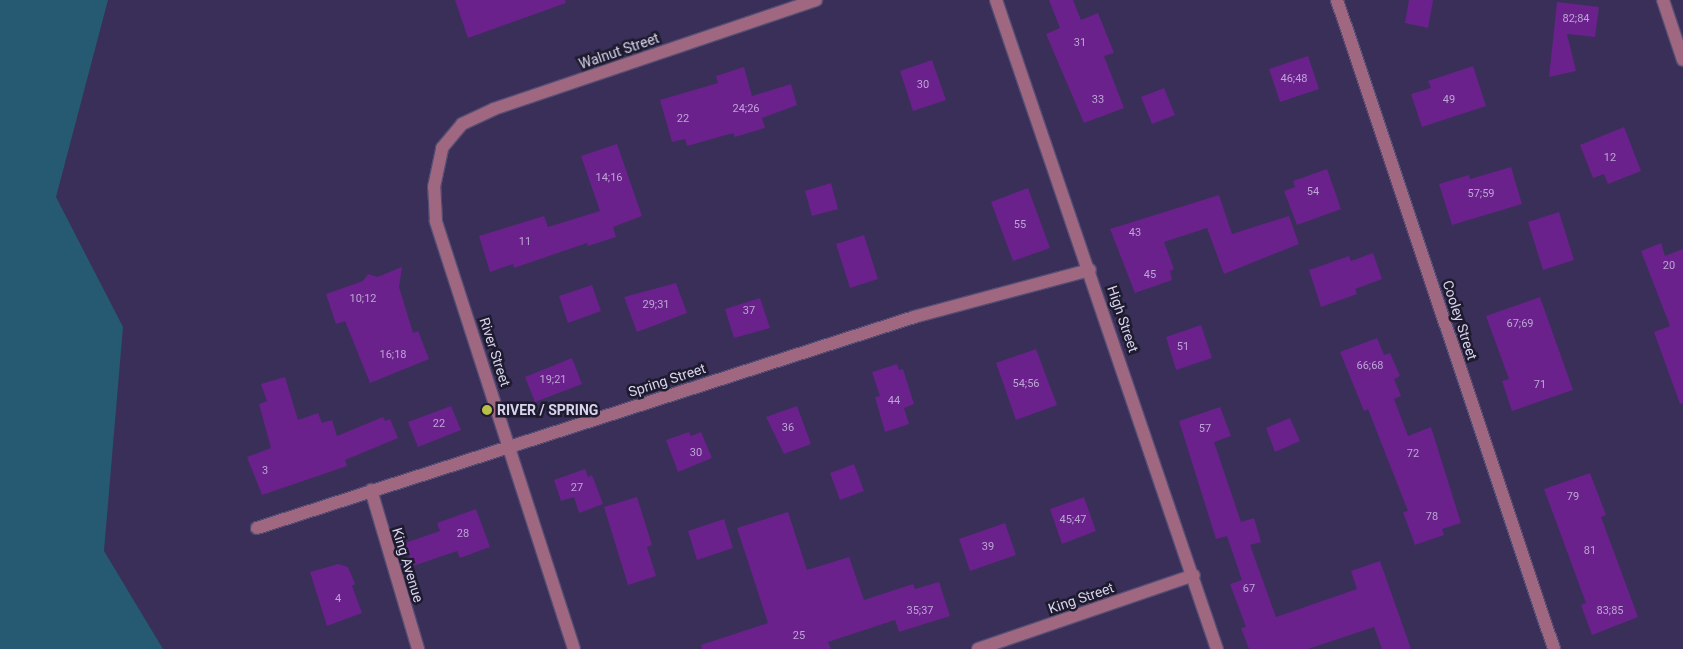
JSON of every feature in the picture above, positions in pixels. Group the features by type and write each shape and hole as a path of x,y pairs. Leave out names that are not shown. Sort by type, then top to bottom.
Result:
{"street":[{"name":"Walnut Street","path":"442,148 462,124 494,109 816,0"},
{"name":"High Street","path":"996,0 1194,575 1217,649"},
{"name":"Cooley Street","path":"1337,0 1554,649"},
{"path":"1663,0 1683,60"},
{"name":"River Street","path":"442,148 434,187 436,220 574,649"},
{"name":"Spring Street","path":"257,528 370,490 914,317 1090,270"},
{"name":"King Avenue","path":"370,490 418,649"},
{"name":"King Street","path":"978,649 1194,575"}],"water":[{"path":"0,0 108,0 56,197 123,327 104,551 163,649 0,649"}],"building":[{"path":"455,0 565,0 566,3 468,38"},
{"path":"1049,0 1073,0 1081,20 1098,13 1114,53 1104,56 1124,108 1084,123 1046,34 1060,28"},
{"path":"1409,0 1433,0 1428,28 1405,23"},
{"path":"1557,2 1599,7 1595,37 1567,34 1576,71 1549,77"},
{"path":"1308,56 1319,89 1280,102 1269,69"},
{"path":"932,60 946,100 913,111 900,71"},
{"path":"1473,66 1486,106 1422,127 1411,94 1431,88 1428,81"},
{"path":"744,67 752,96 791,84 797,105 762,118 765,128 735,137 733,133 687,146 685,139 672,142 660,100 718,83 716,76"},
{"path":"1164,88 1175,115 1152,124 1141,97"},
{"path":"1624,127 1641,171 1608,184 1604,174 1593,178 1580,145"},
{"path":"617,144 642,216 613,227 616,237 588,246 587,243 514,268 513,264 490,272 479,236 544,216 548,227 600,211 581,156"},
{"path":"1511,167 1522,204 1452,225 1439,184 1469,175 1470,179"},
{"path":"1327,169 1341,209 1297,225 1284,191 1295,187 1293,181"},
{"path":"831,183 838,209 812,216 805,191"},
{"path":"1028,188 1050,248 1013,261 991,202"},
{"path":"1219,195 1232,234 1289,216 1299,244 1224,274 1207,228 1164,242 1174,269 1170,271 1172,280 1135,293 1110,229"},
{"path":"1559,212 1574,260 1543,270 1528,222"},
{"path":"864,235 878,279 850,288 836,244"},
{"path":"1661,243 1665,256 1683,249 1683,403 1680,404 1654,332 1670,326 1641,251"},
{"path":"1373,253 1382,279 1355,289 1357,294 1321,307 1309,270 1349,256 1351,261"},
{"path":"402,267 399,287 413,333 418,331 429,359 370,383 345,321 336,324 326,294 363,281 368,274 377,277"},
{"path":"676,283 687,313 637,332 624,297"},
{"path":"592,285 601,311 568,323 559,296"},
{"path":"1540,297 1573,390 1512,411 1502,381 1509,379 1486,316"},
{"path":"760,298 770,328 734,338 725,309"},
{"path":"1201,325 1212,358 1176,370 1166,337"},
{"path":"1377,338 1384,355 1390,353 1400,376 1394,379 1401,396 1394,399 1408,436 1431,427 1461,523 1442,529 1444,535 1415,545 1403,512 1408,511 1368,409 1364,411 1340,352"},
{"path":"1036,349 1057,405 1016,420 996,363"},
{"path":"572,358 582,384 535,402 525,377"},
{"path":"897,364 899,370 903,369 914,404 904,408 909,424 885,432 875,397 880,396 872,372"},
{"path":"285,377 298,420 318,413 322,423 332,420 337,436 383,417 385,421 390,419 398,438 345,460 347,466 262,495 247,457 271,448 259,404 267,401 261,384"},
{"path":"451,406 461,430 418,447 408,422"},
{"path":"797,406 811,444 784,454 766,417"},
{"path":"1220,407 1231,436 1214,442 1241,522 1254,518 1261,542 1250,545 1276,617 1357,589 1351,571 1380,561 1411,649 1382,649 1374,627 1308,649 1249,649 1241,628 1246,627 1230,584 1242,580 1227,536 1216,539 1179,421"},
{"path":"1290,418 1300,441 1275,452 1266,428"},
{"path":"689,432 691,436 701,432 712,458 678,472 666,440"},
{"path":"854,464 864,491 840,500 830,473"},
{"path":"585,469 588,477 592,475 603,504 579,513 574,497 561,501 554,480"},
{"path":"1590,473 1606,515 1601,517 1638,617 1592,635 1581,605 1586,603 1544,489"},
{"path":"637,497 652,545 647,547 656,576 628,585 604,507"},
{"path":"1084,497 1096,531 1062,544 1050,509"},
{"path":"476,509 490,547 460,558 457,551 413,566 405,543 440,531 437,523"},
{"path":"788,512 807,570 849,557 864,600 913,584 915,589 939,582 950,616 899,632 895,620 828,642 831,649 702,649 701,645 768,623 737,528"},
{"path":"724,519 733,548 697,560 688,531"},
{"path":"1005,523 1016,555 970,571 959,539"},
{"path":"338,564 348,567 355,584 352,586 362,613 327,626 310,572"}],"place":[{"name":"RIVER / SPRING","path":"487,410"}]}
